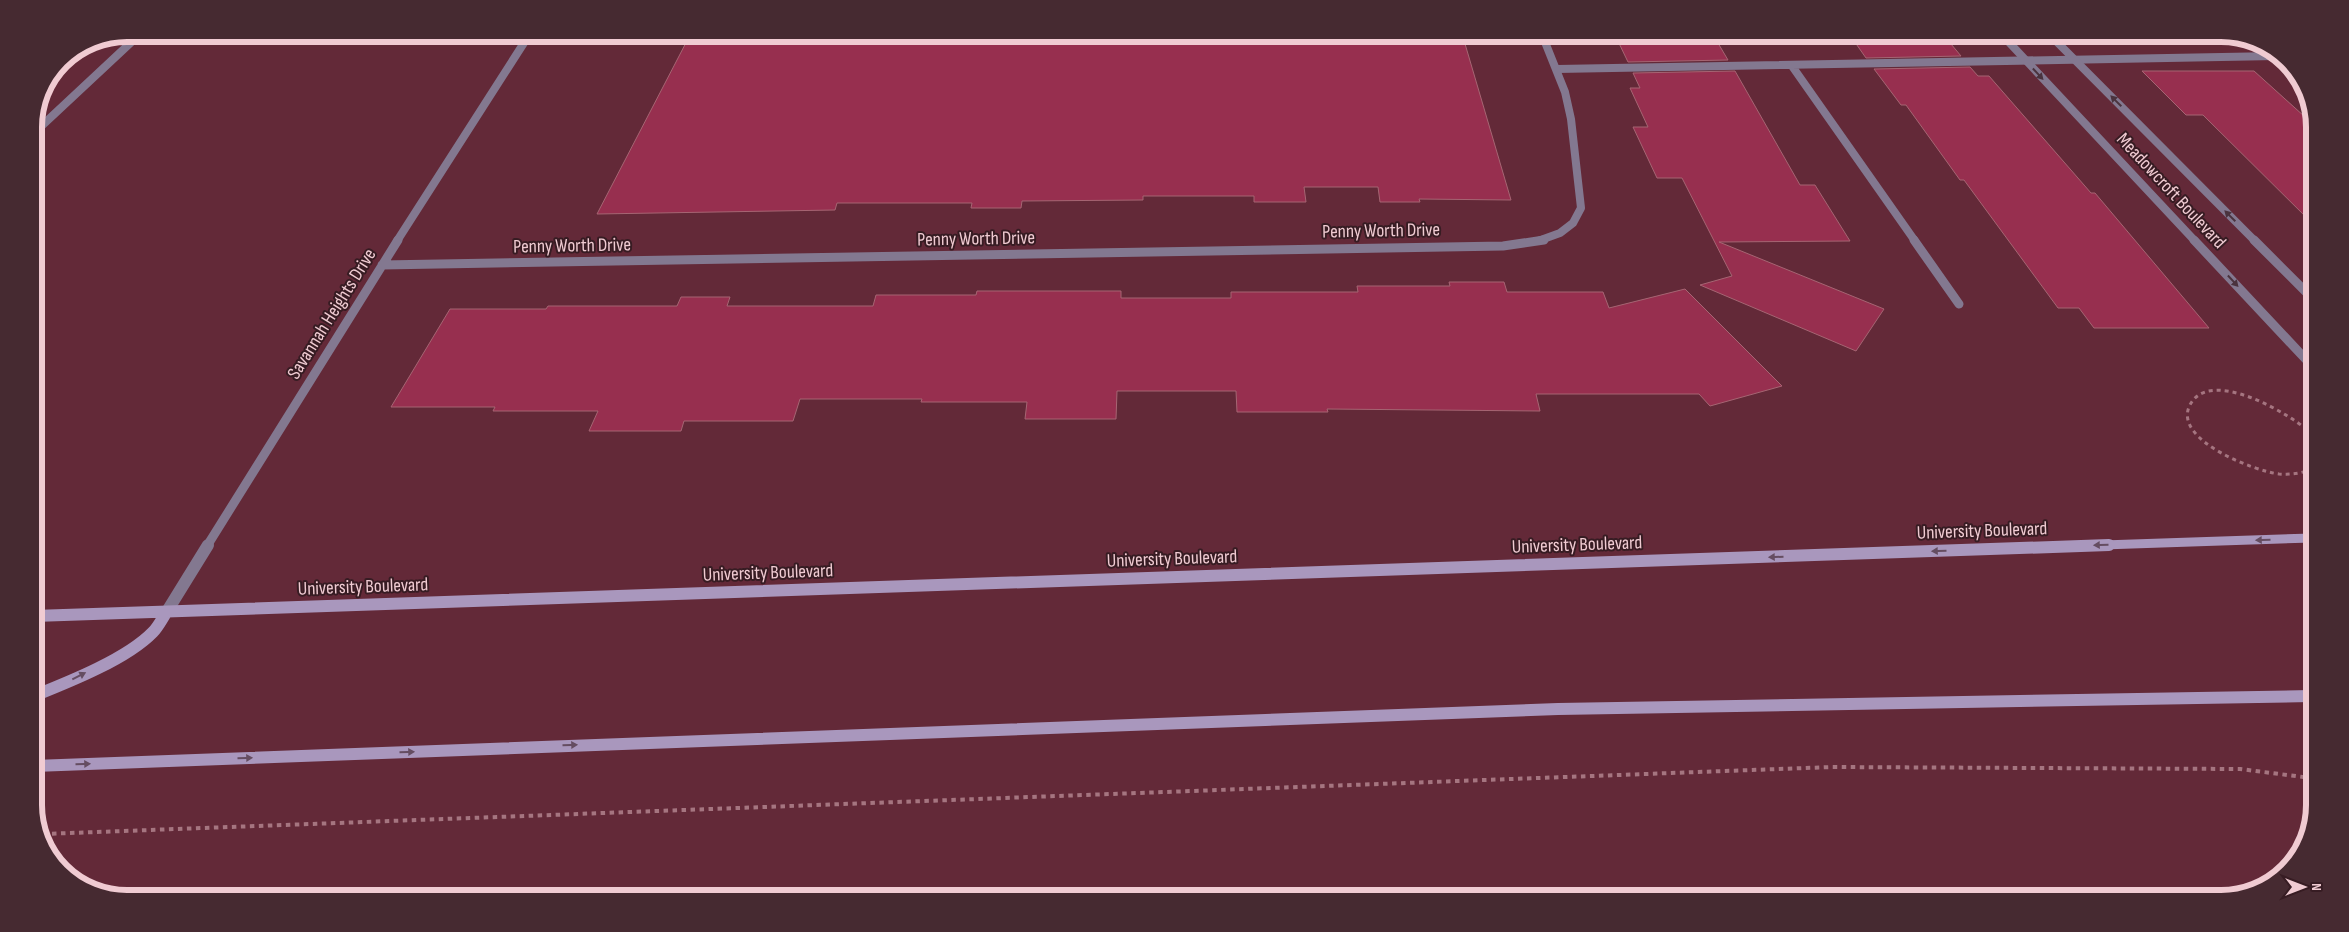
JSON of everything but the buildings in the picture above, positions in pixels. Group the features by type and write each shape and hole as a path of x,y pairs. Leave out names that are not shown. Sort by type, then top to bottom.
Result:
{"main road":[{"name":"University Boulevard","path":"43,616 2306,538"},
{"path":"43,692 100,665 152,634 166,613"},
{"path":"43,766 1558,708 2306,696"}],"street":[{"path":"42,125 131,42"},
{"name":"Savannah Heights Drive","path":"166,613 382,265 525,42"},
{"path":"1544,42 1557,69 1792,66 2073,58 2267,56"},
{"name":"Meadowcroft Boulevard","path":"2009,42 2306,359"},
{"name":"Meadowcroft Boulevard","path":"2057,42 2306,292"},
{"path":"1792,66 1958,304"},
{"name":"Penny Worth Drive","path":"382,265 1514,245 1545,240 1568,228 1579,215 1581,196 1571,119 1565,92 1557,69"}],"path":[{"path":"2306,428 2296,418 2276,406 2237,393 2218,392 2203,394 2193,400 2188,408 2190,421 2199,435 2214,449 2235,461 2258,470 2281,474 2300,474 2306,471"},
{"path":"48,834 1832,767 2240,769 2306,777"}]}
